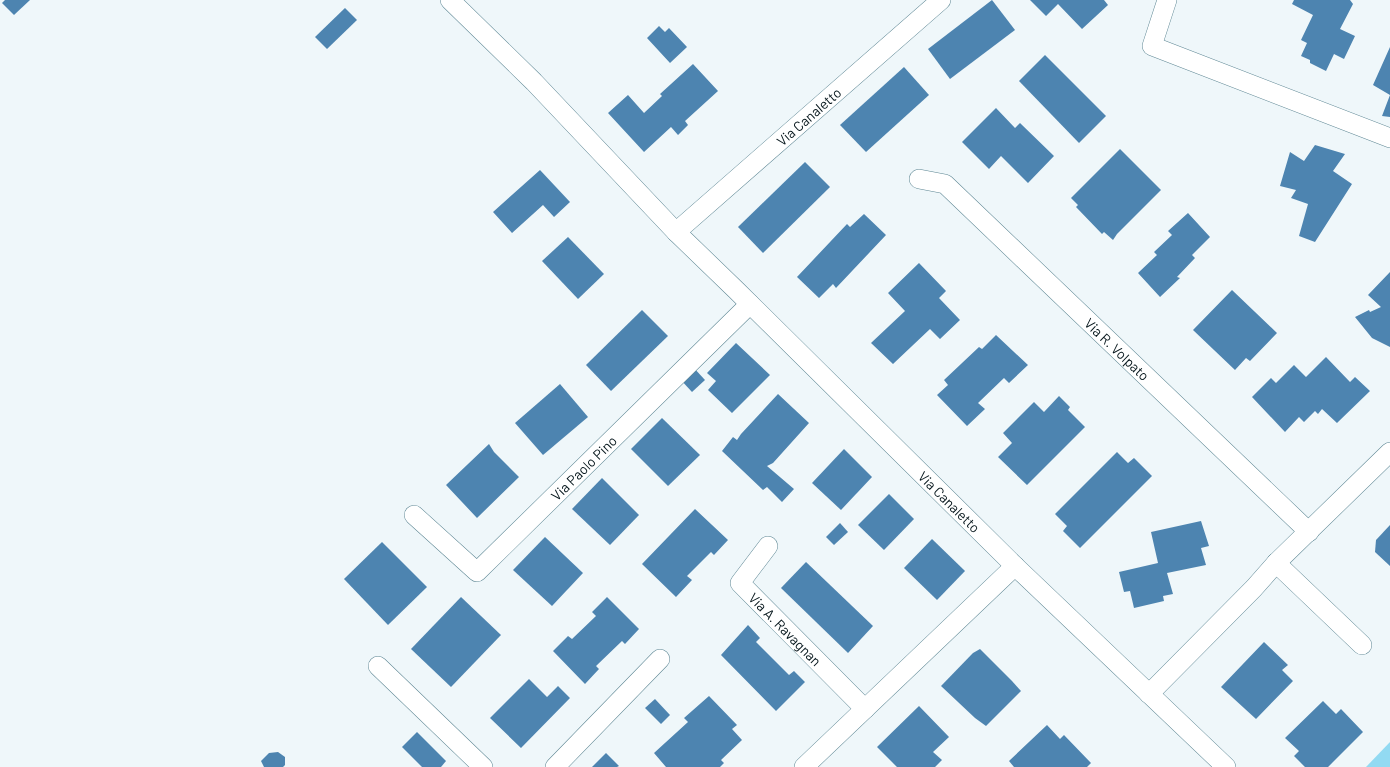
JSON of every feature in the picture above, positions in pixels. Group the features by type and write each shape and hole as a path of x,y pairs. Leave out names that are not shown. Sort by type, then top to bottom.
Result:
{"street":[{"name":"Via Canaletto","path":"450,0 534,82 676,232 1014,566 1226,767"},
{"name":"Via Canaletto","path":"676,232 940,0"},
{"path":"1167,0 1152,46 1390,138"},
{"name":"Via R. Volpato","path":"919,179 945,184 1309,532"},
{"name":"Via Paolo Pino","path":"414,516 477,572 750,304"},
{"path":"1149,694 1248,595 1276,563 1390,452"},
{"name":"Via A. Ravagnan","path":"768,546 740,583 865,709"},
{"path":"1276,563 1362,645"},
{"path":"804,767 1014,566"},
{"path":"555,767 660,659"},
{"path":"378,666 483,767"}],"shaded area":[{"path":"1390,742 1390,767 1366,767"}],"building":[{"path":"5,0 30,0 14,15 2,3"},
{"path":"992,0 1015,30 950,79 928,49"},
{"path":"1030,0 1104,0 1108,5 1082,29 1058,4 1046,16"},
{"path":"1294,0 1350,0 1353,4 1340,29 1355,36 1344,59 1334,54 1326,71 1301,56 1307,43 1301,40 1313,15 1292,4"},
{"path":"345,8 357,20 327,49 315,37"},
{"path":"659,26 665,32 669,28 687,47 670,63 647,38"},
{"path":"1390,47 1390,95 1373,85"},
{"path":"1045,55 1106,116 1079,143 1019,81"},
{"path":"693,64 718,91 685,121 688,125 678,135 671,127 644,152 608,113 628,95 644,113 662,96 660,94"},
{"path":"904,67 929,95 866,152 840,125"},
{"path":"1390,95 1390,117 1382,116"},
{"path":"996,108 1015,128 1020,123 1054,156 1028,183 1001,156 989,169 962,142"},
{"path":"1315,145 1345,154 1333,171 1352,184 1315,242 1299,236 1308,204 1291,198 1296,190 1280,186 1290,152 1304,161"},
{"path":"1120,149 1161,190 1113,240 1104,232 1102,234 1076,207 1078,205 1071,198"},
{"path":"805,162 830,187 763,253 738,227"},
{"path":"540,170 570,202 554,217 543,205 512,233 493,212"},
{"path":"1188,213 1210,237 1192,255 1195,258 1177,277 1180,278 1160,297 1138,273 1157,255 1154,252 1172,235 1168,231"},
{"path":"864,214 886,235 836,288 833,284 819,298 797,277 847,224 850,227"},
{"path":"568,237 604,274 578,299 542,261"},
{"path":"919,263 946,291 939,298 960,320 940,339 930,329 893,364 871,343 905,311 888,293"},
{"path":"1390,272 1390,347 1372,338 1355,317 1369,310 1370,312 1381,307 1368,295"},
{"path":"1232,290 1277,333 1250,361 1246,358 1235,370 1193,330"},
{"path":"642,310 668,336 611,391 586,365"},
{"path":"996,335 1028,365 1009,383 1004,378 978,403 985,409 967,426 937,395 948,385 944,380 979,347 982,349"},
{"path":"736,343 770,375 732,413 708,390 716,381 707,373"},
{"path":"1326,357 1350,382 1355,377 1370,391 1337,423 1322,409 1318,414 1315,411 1304,422 1299,417 1285,432 1252,397 1271,378 1276,383 1294,365 1306,377"},
{"path":"693,367 705,380 692,392 680,379"},
{"path":"560,384 588,417 543,455 515,423"},
{"path":"778,394 809,423 773,463 767,466 794,489 782,502 767,487 763,490 722,451 733,437 737,440"},
{"path":"1059,396 1070,407 1068,410 1085,427 1027,485 998,457 1012,443 1003,433 1034,402 1044,412"},
{"path":"662,418 700,455 668,486 631,449"},
{"path":"489,444 494,452 519,477 477,518 446,485"},
{"path":"844,449 872,477 841,510 812,483"},
{"path":"1117,452 1128,463 1134,458 1152,476 1080,548 1063,531 1067,526 1055,514"},
{"path":"602,478 639,515 610,545 572,509"},
{"path":"889,494 914,519 884,550 858,525"},
{"path":"695,509 728,540 714,555 711,552 687,576 692,580 676,597 642,564"},
{"path":"1201,521 1209,546 1201,548 1206,565 1167,573 1173,594 1163,596 1164,601 1134,608 1130,591 1124,592 1119,572 1158,563 1151,532"},
{"path":"840,523 848,532 834,545 826,537"},
{"path":"1390,525 1390,566 1375,552 1376,540"},
{"path":"545,537 583,573 552,606 513,570"},
{"path":"932,539 965,571 937,600 904,568"},
{"path":"382,542 427,587 388,625 344,579"},
{"path":"806,562 873,626 848,653 781,588"},
{"path":"461,597 501,635 451,687 411,649"},
{"path":"607,597 639,629 625,644 622,641 596,666 599,669 585,684 553,651 568,636 572,639 596,616 592,612"},
{"path":"748,625 760,638 756,642 789,675 794,671 805,682 776,711 721,655"},
{"path":"1264,642 1288,665 1282,670 1293,681 1256,719 1221,687"},
{"path":"980,649 1021,691 986,726 941,686 973,653"},
{"path":"529,679 547,697 558,686 570,698 521,748 490,718"},
{"path":"709,696 737,725 732,729 742,740 721,760 724,763 720,767 666,767 654,753 688,722 684,718"},
{"path":"655,699 670,715 661,724 645,708"},
{"path":"1323,701 1336,714 1341,709 1363,732 1328,767 1305,767 1294,756 1299,751 1285,738"},
{"path":"919,706 949,737 933,752 942,760 935,767 897,767 877,747"},
{"path":"1047,725 1060,739 1064,735 1091,763 1087,767 1014,767 1009,761"},
{"path":"417,732 446,761 441,767 422,767 402,747"},
{"path":"278,752 285,757 285,765 283,767 264,767 261,761 269,753"},
{"path":"606,753 619,766 592,767"}]}
